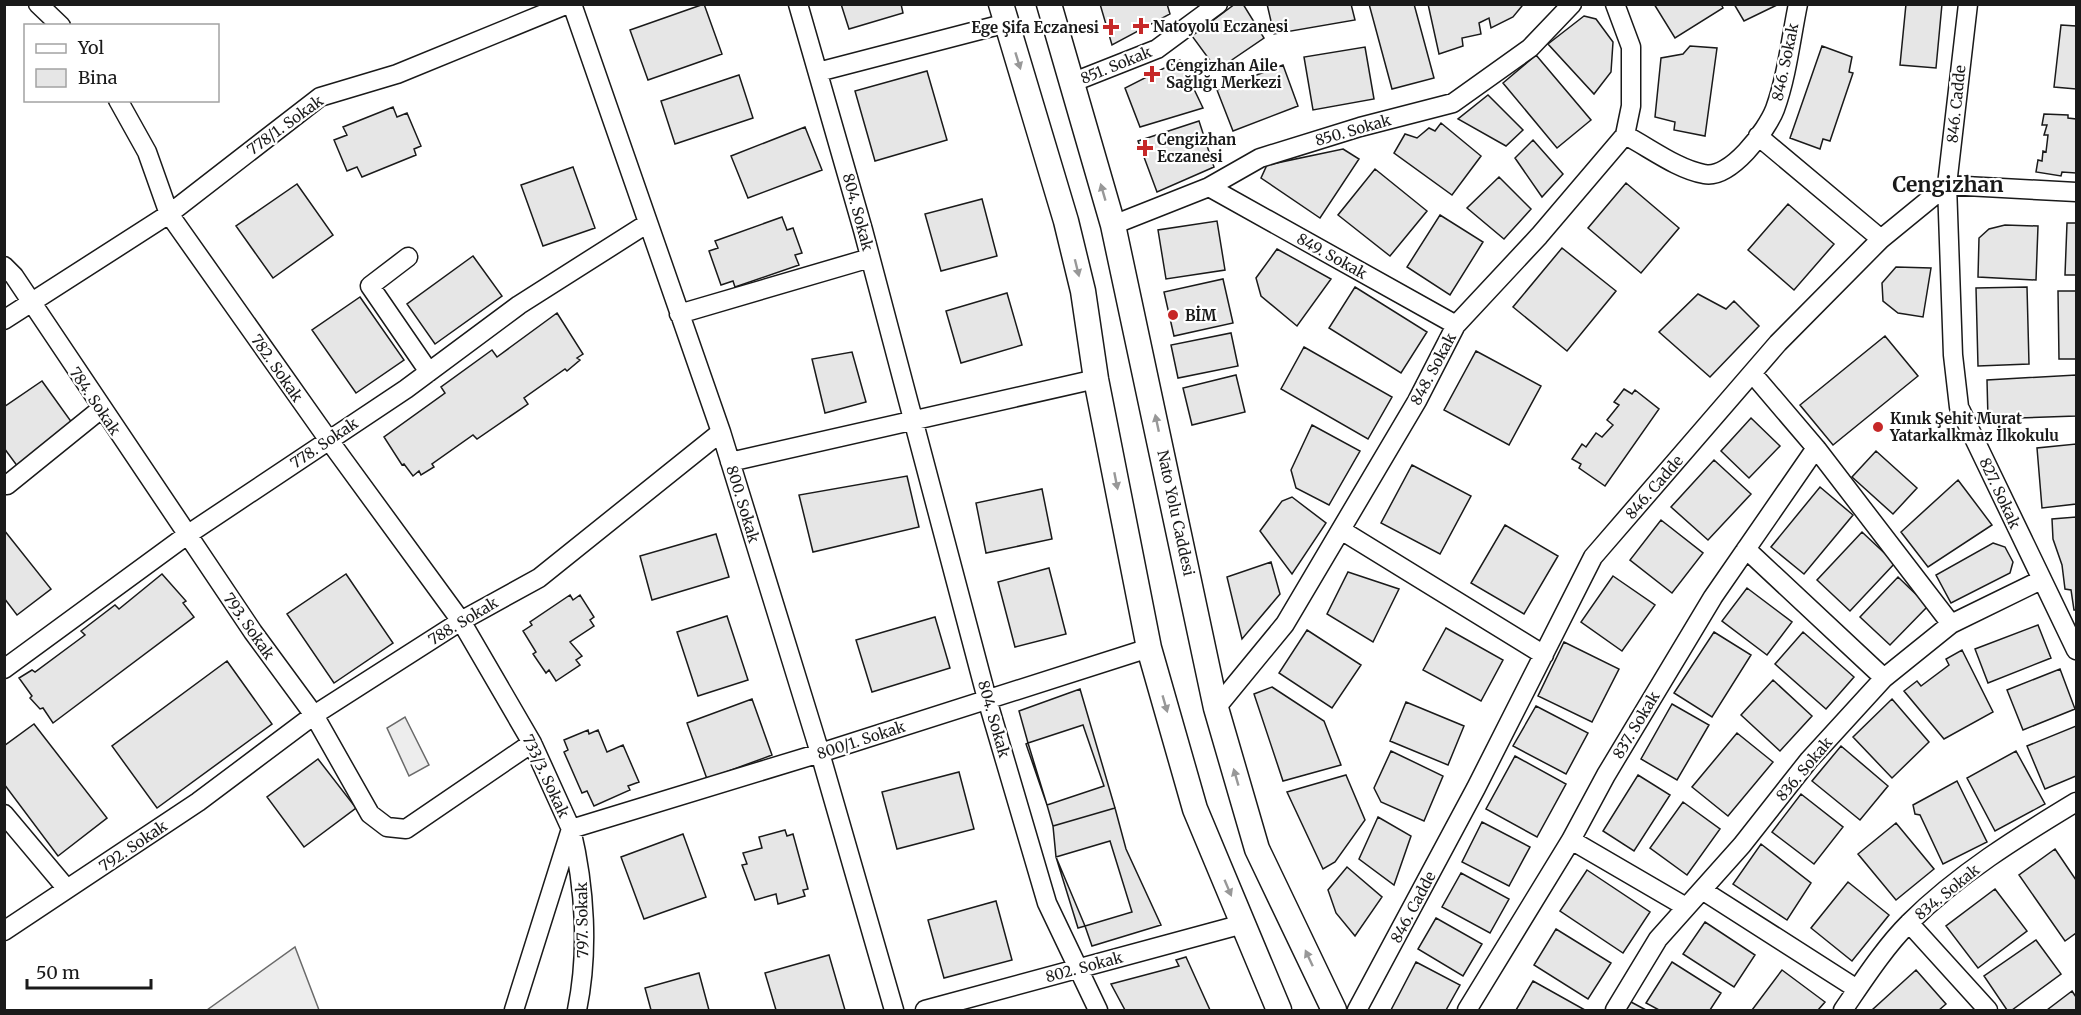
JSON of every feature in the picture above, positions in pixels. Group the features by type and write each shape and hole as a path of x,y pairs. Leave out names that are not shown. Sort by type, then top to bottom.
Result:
{"main road":[{"name":"Nato Yolu Caddesi","path":"1049,4 1113,225 1216,708 1257,849 1334,1011"},
{"path":"1004,14 1069,231 1083,291 1096,379 1149,648 1196,809 1279,1011"}],"street":[{"path":"38,4 59,24"},
{"name":"778/1. Sokak","path":"30,302 170,214 320,97 397,74 570,4"},
{"name":"800. Sokak","path":"570,4 721,432 820,753 894,1011"},
{"name":"804. Sokak","path":"798,4 870,258 987,699 1047,903 1076,969 1098,1011"},
{"name":"851. Sokak","path":"1071,82 1157,49 1218,4"},
{"name":"850. Sokak","path":"1113,225 1209,187 1260,158 1360,127 1454,103 1530,48 1572,4"},
{"path":"1615,4 1631,47 1631,106 1626,135"},
{"name":"846. Sokak","path":"1626,135 1680,165 1706,175 1728,169 1758,136 1775,110 1798,4"},
{"name":"846. Cadde","path":"1357,1011 1476,788 1593,557 1778,343 1881,239 1947,185 1968,4"},
{"path":"818,72 1004,14"},
{"name":"782. Sokak","path":"119,102 147,152 170,214 328,439 461,621"},
{"name":"848. Sokak","path":"1216,708 1285,624 1417,401 1456,326 1539,236 1626,135"},
{"path":"1758,136 1881,239"},
{"path":"1947,185 2076,192"},
{"name":"827. Sokak","path":"1947,185 1953,355 1959,407 2076,650"},
{"name":"849. Sokak","path":"1209,187 1456,326"},
{"name":"778. Sokak","path":"4,669 187,535 429,372 519,306 648,223"},
{"path":"408,257 370,286 429,372"},
{"path":"679,314 870,258"},
{"name":"784. Sokak","path":"4,266 187,535"},
{"path":"4,320 30,302"},
{"path":"1752,373 1816,448 1951,624"},
{"path":"730,462 1096,379"},
{"path":"7,485 101,409"},
{"name":"788. Sokak","path":"198,802 314,715 461,621 539,578 721,432"},
{"name":"837. Sokak","path":"1467,1011 1571,840 1606,775 1707,606 1816,448"},
{"path":"1341,530 1544,655"},
{"name":"793. Sokak","path":"187,535 314,715 370,814 381,824 393,829 406,829 532,742"},
{"path":"1746,549 1884,678"},
{"name":"836. Sokak","path":"1615,1011 1658,939 1742,845 1809,760 1884,678 1951,624 2041,580"},
{"name":"733/3. Sokak","path":"461,621 532,742 571,829 514,1011"},
{"name":"800/1. Sokak","path":"571,829 820,753 1149,648"},
{"name":"792. Sokak","path":"4,930 198,802"},
{"name":"834. Sokak","path":"1843,1011 1857,989 1909,923 2005,845 2076,802"},
{"path":"4,814 67,889"},
{"name":"797. Sokak","path":"571,829 581,871 583,979 577,1011"},
{"path":"1571,840 1686,908"},
{"path":"1702,890 1857,989"},
{"path":"1909,923 1988,1011"},
{"name":"802. Sokak","path":"925,1011 1243,924"}],"shaded area":[{"path":"405,717 429,765 409,776 387,728"},
{"path":"295,947 319,1010 207,1010"}],"building":[{"path":"704,4 722,54 648,80 630,30"},
{"path":"841,4 901,4 903,13 849,29"},
{"path":"1100,4 1167,4 1170,14 1112,45"},
{"path":"1235,4 1243,4 1264,38 1217,70 1192,36"},
{"path":"1267,4 1351,4 1355,20 1274,34"},
{"path":"1369,4 1414,4 1434,78 1392,89"},
{"path":"1428,4 1522,4 1522,6 1513,17 1491,28 1489,18 1479,23 1481,34 1462,38 1463,46 1439,54"},
{"path":"1654,4 1721,4 1723,8 1675,38"},
{"path":"1734,4 1779,4 1744,21"},
{"path":"1906,4 1942,4 1936,68 1900,65"},
{"path":"1584,16 1596,19 1613,42 1611,72 1594,94 1548,44"},
{"path":"2061,25 2076,26 2076,89 2054,87"},
{"path":"1690,46 1717,48 1705,136 1674,130 1675,122 1655,117 1661,58 1683,54"},
{"path":"1822,46 1852,57 1849,72 1853,73 1830,141 1823,139 1820,149 1790,138"},
{"path":"1365,47 1374,99 1313,110 1304,57"},
{"path":"1536,55 1591,120 1557,148 1503,83"},
{"path":"1180,60 1203,108 1140,127 1125,88"},
{"path":"1283,65 1298,106 1233,131 1217,90"},
{"path":"927,71 947,140 875,161 855,91"},
{"path":"739,75 753,118 675,144 661,101"},
{"path":"1488,95 1523,130 1506,146 1458,119"},
{"path":"393,107 397,117 407,113 421,146 414,149 416,155 362,177 357,167 347,171 334,140 347,135 343,127"},
{"path":"2044,114 2068,115 2068,118 2076,119 2076,173 2062,172 2061,176 2036,172 2038,160 2042,161 2043,151 2046,152 2048,135 2044,135 2047,125 2042,125"},
{"path":"1199,121 1214,167 1157,192 1138,141"},
{"path":"1441,123 1481,156 1452,195 1394,153 1405,134 1417,138 1429,128 1435,131"},
{"path":"805,127 822,170 748,198 731,156"},
{"path":"1533,140 1563,174 1542,197 1515,158"},
{"path":"1343,149 1359,159 1320,218 1261,178 1267,165"},
{"path":"573,167 595,228 543,246 521,185"},
{"path":"1375,169 1427,211 1390,256 1338,215"},
{"path":"1499,177 1531,209 1504,239 1467,208"},
{"path":"1626,183 1679,228 1641,273 1588,228"},
{"path":"297,184 333,235 273,278 236,226"},
{"path":"982,199 997,256 941,271 925,214"},
{"path":"1788,204 1834,244 1794,290 1748,250"},
{"path":"1440,215 1483,242 1450,295 1407,267"},
{"path":"782,217 787,230 793,228 802,253 795,255 799,265 735,287 733,281 721,285 709,251 718,248 715,241"},
{"path":"1217,221 1225,270 1166,279 1158,230"},
{"path":"2067,223 2076,223 2076,275 2065,275"},
{"path":"2005,225 2038,226 2036,280 1978,277 1979,238 1989,229"},
{"path":"1562,248 1616,291 1567,351 1513,307"},
{"path":"1277,249 1331,279 1297,326 1261,296 1256,278"},
{"path":"473,256 502,296 435,344 407,304"},
{"path":"1896,267 1931,268 1923,317 1898,313 1883,301 1882,283"},
{"path":"1223,279 1233,323 1174,336 1164,292"},
{"path":"1355,287 1427,332 1401,373 1329,328"},
{"path":"2027,287 2029,364 1978,366 1976,288"},
{"path":"2058,291 2076,291 2076,359 2059,359"},
{"path":"1007,293 1022,345 961,363 946,311"},
{"path":"1698,294 1726,309 1734,301 1759,326 1710,377 1659,332"},
{"path":"360,297 404,360 356,393 312,330"},
{"path":"557,313 583,354 577,358 580,360 567,371 565,369 524,398 528,404 477,439 473,435 432,464 434,467 421,475 419,471 413,476 404,464 402,465 384,437 445,393 441,387 492,350 497,357"},
{"path":"1231,333 1238,366 1178,378 1171,345"},
{"path":"1885,336 1918,376 1833,445 1800,405"},
{"path":"1304,347 1392,397 1368,439 1281,389"},
{"path":"1476,351 1541,386 1509,445 1444,410"},
{"path":"852,352 866,402 825,413 812,359"},
{"path":"1236,375 1245,412 1192,425 1183,388"},
{"path":"2076,375 2076,416 1988,419 1987,380"},
{"path":"42,381 75,427 18,467 4,448 4,407"},
{"path":"1624,389 1632,394 1635,390 1659,409 1605,486 1579,468 1581,464 1572,459 1582,444 1586,447 1596,433 1602,437 1613,425 1607,420 1619,405 1614,402"},
{"path":"1751,418 1780,446 1749,478 1721,451"},
{"path":"1312,425 1360,451 1329,505 1296,488 1291,470"},
{"path":"2076,444 2076,504 2042,508 2037,448"},
{"path":"1876,451 1917,488 1893,514 1852,477"},
{"path":"1714,460 1751,494 1708,540 1671,507"},
{"path":"1412,465 1471,496 1440,554 1381,523"},
{"path":"907,476 919,527 813,552 799,495"},
{"path":"1958,480 1992,525 1928,567 1901,532"},
{"path":"1820,487 1853,515 1804,574 1771,547"},
{"path":"1042,489 1052,539 986,553 976,503"},
{"path":"1292,497 1326,523 1292,574 1260,531 1282,501"},
{"path":"2076,517 2076,610 2074,610 2071,590 2065,589 2062,565 2053,539 2052,519"},
{"path":"1661,520 1703,553 1672,593 1630,560"},
{"path":"1505,525 1558,556 1524,614 1471,583"},
{"path":"4,530 51,589 17,615 4,598"},
{"path":"1862,532 1895,563 1850,611 1817,580"},
{"path":"716,534 729,577 652,600 640,556"},
{"path":"1993,543 2005,547 2013,562 2010,573 1951,603 1936,575"},
{"path":"1271,562 1280,594 1242,639 1227,577"},
{"path":"1049,568 1066,634 1015,647 998,582"},
{"path":"1348,572 1399,589 1373,642 1327,614"},
{"path":"162,574 186,601 183,603 194,617 53,723 43,708 40,709 30,698 32,696 19,678 32,670 35,672 85,635 81,631 115,605 119,609"},
{"path":"346,574 393,643 334,683 287,614"},
{"path":"1613,576 1655,605 1622,651 1581,622"},
{"path":"1898,577 1928,606 1890,645 1860,617"},
{"path":"1747,588 1792,622 1767,655 1722,621"},
{"path":"570,595 573,600 580,595 594,617 590,620 594,626 570,642 582,656 576,660 580,665 556,681 549,670 546,673 533,654 536,652 523,631 532,625 530,622"},
{"path":"727,616 748,680 698,696 677,632"},
{"path":"935,617 950,668 872,692 856,640"},
{"path":"2038,625 2051,658 1988,683 1975,649"},
{"path":"1446,628 1503,660 1481,701 1423,670"},
{"path":"1307,630 1361,665 1332,708 1279,673"},
{"path":"1714,632 1751,655 1712,717 1674,693"},
{"path":"1803,632 1854,677 1826,709 1775,664"},
{"path":"1564,642 1619,669 1592,722 1538,696"},
{"path":"1962,650 1993,712 1944,739 1904,691 1917,681 1921,686 1949,665 1946,659"},
{"path":"227,661 272,724 157,808 112,746"},
{"path":"2060,669 2075,709 2023,730 2007,690"},
{"path":"1773,680 1812,716 1780,751 1741,715"},
{"path":"1272,687 1324,721 1341,765 1283,781 1254,694"},
{"path":"1080,689 1115,808 1053,826 1047,805 1104,786 1083,725 1028,743 1019,711"},
{"path":"752,699 772,755 707,779 687,723"},
{"path":"1892,699 1929,742 1892,778 1853,737"},
{"path":"1406,702 1464,726 1448,765 1390,741"},
{"path":"1672,704 1709,725 1677,780 1641,759"},
{"path":"1536,706 1588,733 1566,774 1513,746"},
{"path":"34,724 107,818 58,856 4,784 4,746"},
{"path":"2076,726 2076,776 2045,789 2027,746"},
{"path":"588,730 589,734 598,730 607,752 623,745 639,782 628,786 630,790 594,806 587,791 582,793 564,752 568,750 564,740"},
{"path":"1737,733 1773,762 1728,816 1692,787"},
{"path":"1028,743 1047,805 1026,744"},
{"path":"1841,746 1888,786 1860,820 1812,781"},
{"path":"1391,751 1443,776 1424,821 1381,802 1374,788"},
{"path":"2016,751 2045,804 1995,831 1967,778"},
{"path":"1515,756 1566,784 1537,837 1486,809"},
{"path":"318,759 356,808 304,847 267,797"},
{"path":"959,772 974,829 897,849 882,792"},
{"path":"1346,775 1365,820 1335,862 1323,869 1287,792"},
{"path":"1638,775 1670,795 1634,851 1603,831"},
{"path":"1957,781 1987,842 1943,864 1920,815 1915,814 1913,805"},
{"path":"1801,794 1843,827 1814,864 1772,832"},
{"path":"1683,802 1720,829 1687,875 1650,848"},
{"path":"1115,808 1126,849 1161,925 1092,946 1085,926 1132,912 1110,841 1056,857 1053,826"},
{"path":"1378,817 1411,836 1394,885 1359,859"},
{"path":"1482,822 1530,847 1509,886 1462,862"},
{"path":"1896,823 1934,869 1896,900 1858,854"},
{"path":"785,830 787,836 793,834 808,889 803,890 805,896 778,904 776,894 755,900 742,865 747,864 743,853 762,848 759,837"},
{"path":"683,834 706,897 644,919 621,857"},
{"path":"1761,844 1811,883 1787,920 1733,884"},
{"path":"2055,849 2076,880 2076,933 2065,941 2019,875"},
{"path":"1056,857 1085,926 1078,928"},
{"path":"1347,867 1382,897 1355,936 1336,913 1328,890"},
{"path":"1587,870 1650,912 1623,953 1560,911"},
{"path":"1461,873 1509,899 1490,933 1442,907"},
{"path":"1848,882 1889,915 1852,961 1811,928"},
{"path":"1995,889 2027,931 1978,968 1946,926"},
{"path":"996,901 1012,960 944,978 928,920"},
{"path":"1436,918 1482,944 1463,976 1418,949"},
{"path":"1705,922 1755,955 1734,987 1683,954"},
{"path":"1556,929 1611,963 1588,999 1534,965"},
{"path":"2036,940 2061,974 2012,1010 2007,1010 1984,976"},
{"path":"829,955 845,1010 776,1010 765,973"},
{"path":"1186,957 1210,1010 1125,1010 1111,984 1179,966 1176,960"},
{"path":"1416,962 1460,985 1446,1010 1391,1010"},
{"path":"1672,962 1721,993 1710,1010 1659,1010 1646,1003"},
{"path":"1782,970 1825,1002 1818,1010 1752,1010"},
{"path":"1916,970 1946,1004 1939,1010 1872,1010"},
{"path":"699,973 709,1010 651,1010 645,988"},
{"path":"1533,981 1585,1010 1516,1010"},
{"path":"2072,991 2076,997 2076,1010 2047,1010"},
{"path":"1631,1002 1646,1010 1626,1010"}],"place":[{"name":"Natoyolu Eczanesi","path":"1141,26"},
{"name":"Ege Şifa Eczanesi","path":"1111,27"},
{"name":"Cengizhan Aile Sağlığı Merkezi","path":"1152,74"},
{"name":"Cengizhan Eczanesi","path":"1145,148"},
{"name":"BİM","path":"1173,315"},
{"name":"Kınık Şehit Murat Yatarkalkmaz İlkokulu","path":"1878,427"}],"district":[{"name":"Cengizhan","path":"1948,184"}]}
